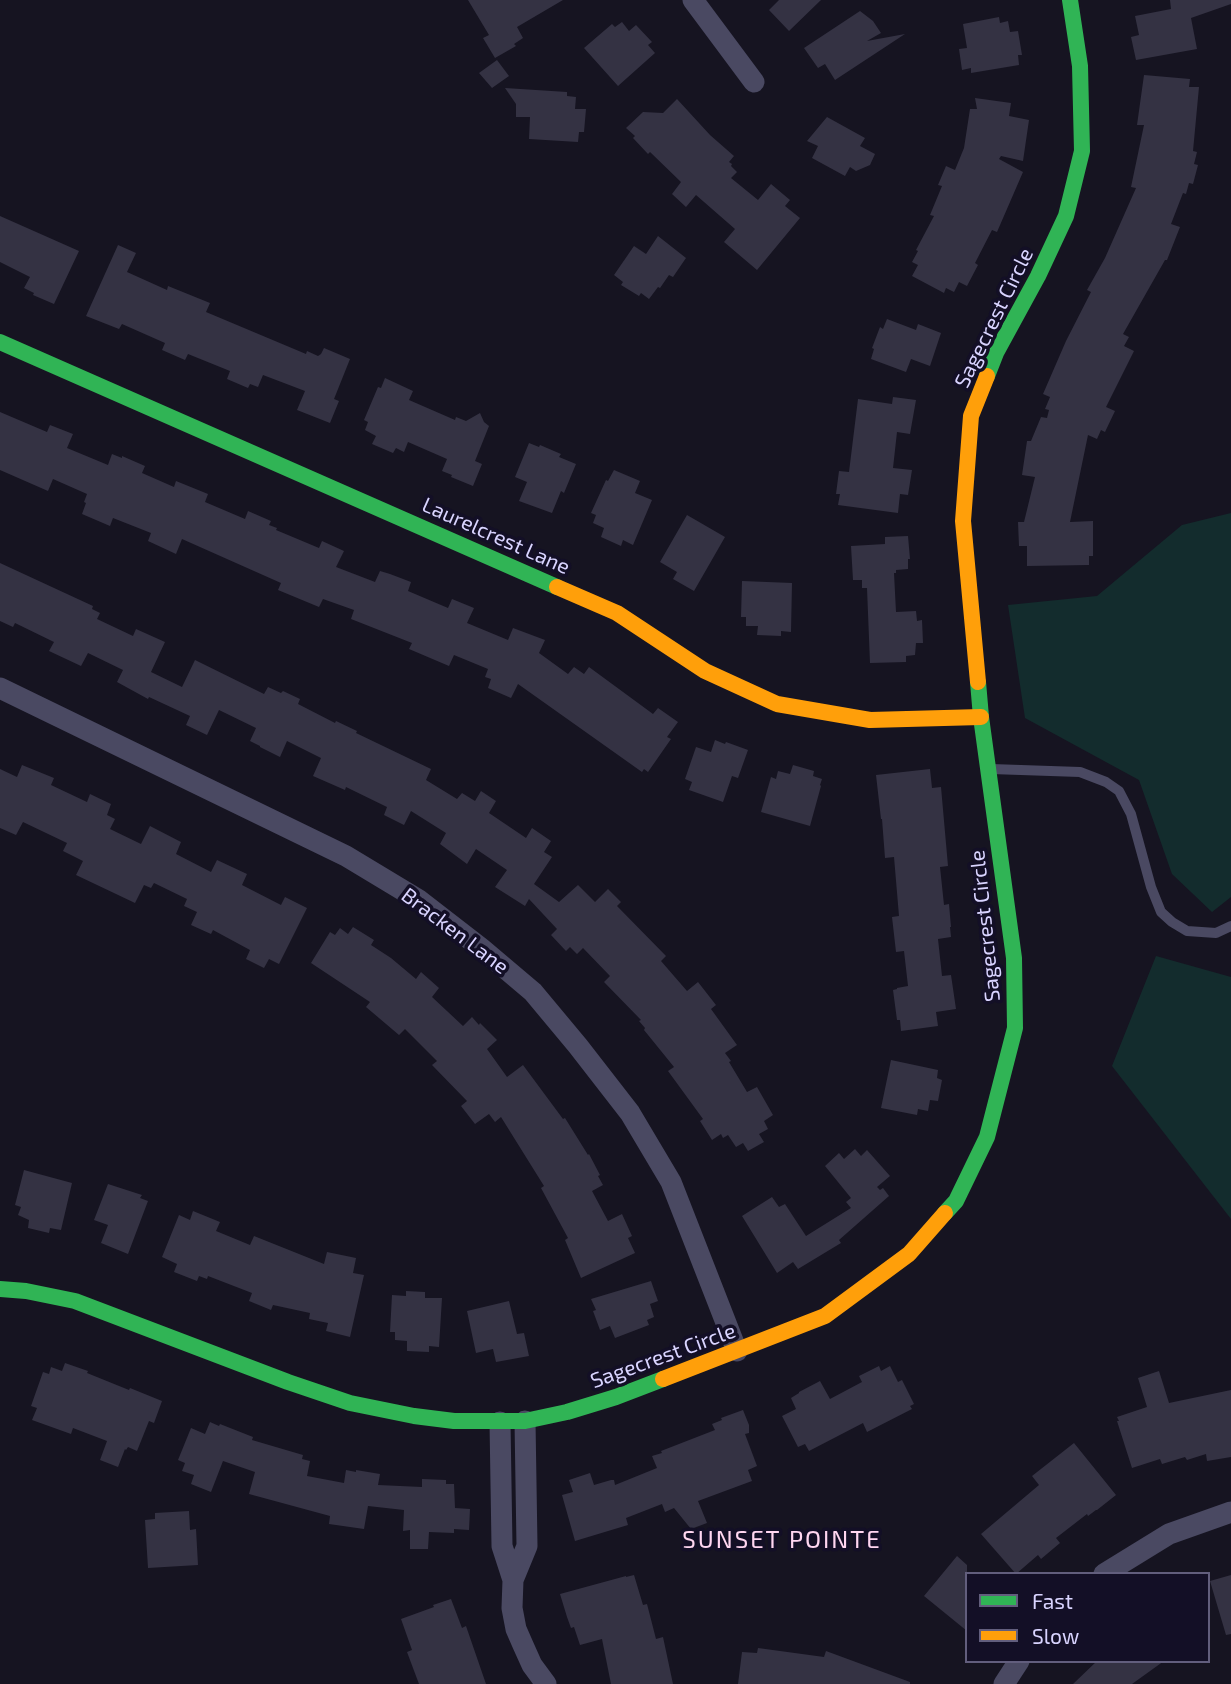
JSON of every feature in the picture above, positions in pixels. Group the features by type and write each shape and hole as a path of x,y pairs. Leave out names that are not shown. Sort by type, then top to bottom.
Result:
{"street":[{"path":"693,0 754,82"},
{"name":"Sagecrest Circle","path":"0,1289 26,1291 75,1301 350,1403 454,1421 525,1421 616,1397 825,1316 909,1254 957,1201 987,1137 1015,1028 1014,958 981,717 962,521 971,416 996,353 1038,276 1066,216 1082,151 1080,66 1070,0"},
{"name":"Laurelcrest Lane","path":"0,342 617,613 705,671 777,704 870,720 981,717"},
{"name":"Bracken Lane","path":"0,688 346,856 419,900 533,992 579,1046 630,1113 671,1182 737,1351"},
{"path":"513,1580 527,1546 525,1421"},
{"path":"499,1422 502,1546 513,1580 512,1608 516,1629 533,1665 546,1684"},
{"path":"1107,1572 1169,1534 1231,1512"},
{"path":"1004,1684 1018,1663"}],"lane":[{"path":"988,769 1080,772 1106,782 1119,791 1131,814 1151,887 1161,912 1187,931 1216,933 1231,926"}],"green space":[{"path":"1231,513 1231,897 1212,912 1172,874 1139,780 1025,718 1008,605 1097,596 1182,525"},
{"path":"1156,956 1231,977 1231,1219 1112,1066"}],"building":[{"path":"468,0 563,0 517,27 523,38 514,44 516,46 495,58 483,38 489,35"},
{"path":"779,0 821,0 789,31 769,10"},
{"path":"1170,0 1231,0 1231,4 1191,18 1197,49 1136,60 1131,37 1139,35 1135,16 1171,9"},
{"path":"860,11 873,21 881,33 867,41 905,34 835,80 825,64 818,68 804,48"},
{"path":"999,17 1000,23 1008,21 1010,32 1018,31 1022,55 1018,55 1019,65 971,73 971,68 962,70 959,49 967,48 963,24"},
{"path":"622,22 629,31 636,25 652,42 648,45 655,53 618,86 584,48 612,24 615,27"},
{"path":"497,60 509,76 492,88 479,73"},
{"path":"1144,75 1190,79 1189,87 1199,87 1193,151 1197,152 1194,164 1198,165 1193,184 1189,183 1186,194 1183,193 1171,224 1180,227 1167,260 1123,334 1129,337 1124,346 1134,351 1106,407 1115,411 1105,432 1101,430 1097,439 1088,435 1070,522 1093,521 1093,556 1089,556 1089,565 1027,566 1027,546 1019,546 1018,522 1024,522 1035,477 1022,475 1027,441 1031,441 1041,417 1047,418 1049,410 1045,409 1050,397 1043,394 1091,292 1087,290 1105,258 1136,188 1131,187 1144,125 1137,125"},
{"path":"505,88 567,92 567,96 576,97 575,109 586,109 584,132 579,132 578,142 529,139 530,117 516,117 516,104"},
{"path":"975,98 1011,103 1009,116 1029,120 1023,161 1001,156 999,159 1023,172 997,232 992,230 967,286 959,282 954,292 946,288 944,293 912,276 918,265 912,262 934,216 930,215 942,186 938,185 946,166 955,170 964,148 970,109 977,109"},
{"path":"677,99 710,135 734,156 729,162 737,172 731,178 758,200 771,184 790,200 785,206 800,218 757,270 724,242 735,229 696,195 686,207 672,194 681,182 650,152 648,154 626,128 643,112 663,113"},
{"path":"827,117 865,138 860,146 875,154 870,165 856,171 850,167 845,176 812,158 818,146 807,141"},
{"path":"0,216 79,251 54,304 24,288 30,277 0,262"},
{"path":"658,236 686,258 673,277 669,275 649,299 621,285 623,282 614,275 634,246 646,254"},
{"path":"118,245 136,253 127,272 167,290 168,286 210,303 206,312 306,354 307,351 318,356 324,348 350,359 334,399 339,401 330,423 297,410 305,391 263,375 258,387 250,384 248,388 227,379 230,371 188,354 185,360 162,350 165,343 122,324 119,329 86,316"},
{"path":"887,319 916,330 918,324 941,333 930,366 911,359 906,372 871,359 880,327 883,329"},
{"path":"385,378 413,391 409,400 455,420 456,417 466,421 480,413 489,426 475,461 482,464 473,486 442,471 447,459 408,442 404,452 396,448 393,453 372,444 376,436 365,430 368,422 364,420 378,387 381,388"},
{"path":"893,397 916,400 910,434 897,432 893,468 912,470 908,495 900,494 898,513 838,505 840,494 836,494 839,471 849,472 858,399 892,404"},
{"path":"0,412 47,432 50,425 73,434 67,448 108,465 112,454 122,456 145,466 142,473 174,487 176,481 208,494 205,502 245,519 248,511 271,521 269,525 277,528 276,530 319,548 322,541 344,551 336,567 375,582 380,571 411,582 408,591 448,608 452,599 474,608 467,623 508,640 513,628 545,640 539,653 568,674 574,667 584,674 589,667 653,714 658,708 678,722 667,737 671,739 648,772 644,769 642,772 518,684 511,698 488,688 491,679 485,677 488,669 454,655 449,666 409,649 412,643 351,619 354,610 323,599 319,607 278,590 281,583 182,539 176,554 148,541 151,533 113,518 110,526 82,514 87,494 53,479 48,491 0,470"},
{"path":"529,443 561,454 559,457 576,464 552,513 519,501 527,482 515,477"},
{"path":"614,470 640,481 635,493 652,500 633,545 623,540 621,546 601,537 604,528 593,523 596,515 591,513 606,480 608,481"},
{"path":"687,515 725,537 694,591 673,579 677,572 660,562"},
{"path":"908,536 908,569 896,570 894,573 896,612 916,611 917,621 922,620 923,643 916,643 915,655 906,656 906,662 870,663 867,588 862,588 862,580 853,580 851,546 885,544 885,537"},
{"path":"0,563 93,606 92,609 100,613 97,619 133,636 136,629 165,642 151,672 182,687 195,660 264,694 268,687 281,693 283,691 300,699 298,704 431,769 426,780 457,799 462,793 475,801 481,791 496,801 489,813 526,838 532,828 551,841 544,852 552,857 534,884 559,902 578,885 595,902 608,889 621,902 617,906 666,956 661,961 687,991 698,982 716,1005 711,1009 737,1045 725,1053 731,1061 729,1062 747,1092 757,1087 773,1115 764,1121 768,1129 759,1134 764,1142 748,1151 743,1143 736,1147 728,1135 723,1138 721,1134 712,1140 700,1121 703,1119 668,1071 674,1067 644,1030 639,1021 641,1020 604,982 610,976 583,948 577,954 570,947 566,951 551,935 557,929 529,899 525,906 495,887 507,870 476,849 467,864 440,844 446,833 411,811 404,825 384,815 387,807 346,787 345,790 313,776 321,758 287,741 280,757 250,741 256,728 219,710 207,735 186,725 190,716 149,697 148,699 117,682 123,670 88,653 81,666 49,651 54,642 15,623 13,627 0,621"},
{"path":"742,581 792,583 791,632 781,631 781,636 757,635 758,626 746,626 746,617 741,617"},
{"path":"715,740 748,750 738,778 732,776 723,802 689,790 692,782 685,779 696,747 711,752"},
{"path":"22,765 54,778 51,785 87,802 90,794 111,804 107,815 115,819 110,829 141,844 150,826 181,842 176,854 211,872 217,860 247,874 242,885 281,905 285,897 307,908 279,964 269,959 264,968 246,959 250,950 213,930 211,934 191,925 197,912 184,906 187,899 154,883 151,888 144,885 135,903 76,875 83,861 63,851 67,843 23,822 16,835 0,828 0,769 17,777"},
{"path":"793,765 814,771 813,776 822,779 810,826 761,812 771,777 776,779 778,771 790,774"},
{"path":"930,769 932,788 941,787 948,866 940,867 944,905 949,904 951,927 951,937 938,939 942,976 951,975 956,1009 936,1012 938,1026 901,1031 893,990 908,986 904,951 896,952 892,917 899,916 894,857 885,858 876,775"},
{"path":"353,927 374,940 371,945 416,979 421,972 439,988 432,997 463,1026 472,1017 479,1025 480,1023 497,1040 487,1049 507,1077 523,1065 563,1119 565,1118 589,1154 603,1185 592,1191 608,1221 622,1214 632,1236 628,1238 635,1253 581,1278 565,1240 568,1238 541,1188 544,1186 501,1117 495,1122 489,1114 475,1124 461,1106 467,1101 432,1065 437,1061 405,1029 399,1035 366,1007 370,1002 311,963 330,932 335,935 340,928 348,934"},
{"path":"891,1060 938,1070 937,1078 942,1080 938,1101 930,1100 928,1111 918,1109 917,1115 881,1108"},
{"path":"855,1149 861,1156 867,1150 890,1176 877,1187 880,1190 883,1188 889,1196 839,1240 841,1243 798,1269 793,1262 777,1273 742,1216 772,1197 779,1207 785,1204 806,1236 851,1208 846,1202 851,1198 825,1166 839,1153 844,1159"},
{"path":"24,1170 72,1183 61,1230 50,1228 49,1233 28,1228 29,1220 18,1215 21,1207 15,1205"},
{"path":"108,1184 142,1195 140,1198 148,1201 128,1254 101,1243 108,1225 94,1220"},
{"path":"193,1211 220,1222 216,1231 250,1245 254,1236 324,1264 327,1252 356,1258 353,1273 364,1275 350,1337 326,1331 328,1323 309,1319 310,1313 273,1305 271,1310 249,1301 252,1293 208,1276 207,1279 199,1276 197,1281 174,1272 177,1264 162,1257 179,1215 190,1220"},
{"path":"651,1281 658,1301 650,1304 654,1317 647,1320 649,1325 615,1338 610,1326 600,1330 591,1299"},
{"path":"406,1291 425,1292 425,1298 442,1298 439,1347 429,1346 429,1352 407,1351 407,1341 395,1340 395,1332 390,1332 392,1295 406,1296"},
{"path":"509,1301 517,1334 524,1333 529,1356 496,1362 493,1349 476,1353 467,1311"},
{"path":"65,1363 162,1401 154,1423 149,1421 137,1451 128,1447 125,1449 118,1467 100,1460 107,1441 73,1428 71,1434 32,1420 37,1408 31,1406 43,1372 49,1374 51,1367 62,1371"},
{"path":"879,1366 881,1371 890,1366 898,1382 902,1380 914,1404 910,1406 912,1409 867,1432 863,1423 809,1451 805,1444 798,1447 782,1416 796,1409 791,1398 820,1381 830,1399 862,1382 859,1376"},
{"path":"1159,1371 1169,1403 1231,1390 1231,1457 1207,1461 1206,1454 1162,1464 1160,1459 1132,1468 1117,1417 1147,1407 1138,1378"},
{"path":"743,1410 749,1425 749,1433 745,1434 757,1466 748,1470 752,1481 698,1501 707,1523 691,1529 674,1508 665,1512 662,1504 626,1518 628,1525 575,1541 562,1495 573,1492 569,1480 590,1473 594,1485 614,1480 615,1485 657,1468 652,1456 715,1430 712,1424"},
{"path":"210,1422 253,1437 252,1440 303,1455 302,1459 310,1461 307,1476 344,1483 346,1470 356,1470 380,1474 378,1485 422,1487 422,1479 446,1480 446,1484 454,1484 455,1508 470,1509 469,1530 454,1529 454,1533 429,1532 428,1549 410,1549 410,1530 403,1531 404,1510 368,1506 364,1529 329,1524 330,1516 249,1494 255,1472 223,1461 211,1492 191,1484 194,1475 182,1471 185,1463 178,1460 191,1428 205,1434"},
{"path":"1074,1443 1116,1495 1056,1538 1060,1543 1041,1559 1038,1555 1018,1572 1014,1572 981,1534 1039,1485 1032,1476"},
{"path":"189,1511 190,1530 196,1529 198,1565 148,1568 145,1520 155,1519 155,1513"},
{"path":"957,1556 967,1565 965,1629 924,1596"},
{"path":"634,1575 643,1605 647,1604 656,1639 663,1637 673,1684 611,1684 602,1639 580,1645 574,1627 571,1628 567,1617 560,1594"},
{"path":"1231,1575 1231,1634 1226,1635 1210,1581"},
{"path":"451,1599 462,1628 466,1626 486,1684 419,1684 407,1652 412,1650 401,1619"},
{"path":"758,1648 824,1657 826,1651 910,1684 738,1684 742,1652 757,1653"},
{"path":"1095,1663 1161,1663 1132,1684 1073,1684"}],"traffic: fast":[{"path":"987,376 996,353 1038,276 1066,216 1082,151 1080,66 1070,0"},
{"path":"0,342 557,587"},
{"path":"945,1213 956,1201 987,1137 1015,1028 1014,958 978,682"},
{"path":"0,1289 26,1291 75,1301 288,1382 350,1403 414,1416 454,1421 525,1421 567,1412 663,1379"}],"traffic: slow":[{"path":"978,682 963,521 971,416 987,376"},
{"path":"557,587 617,613 705,671 777,704 870,720 981,717"},
{"path":"663,1379 825,1316 909,1254 945,1213"}],"district":[{"name":"SUNSET POINTE","path":"782,1540"}]}
